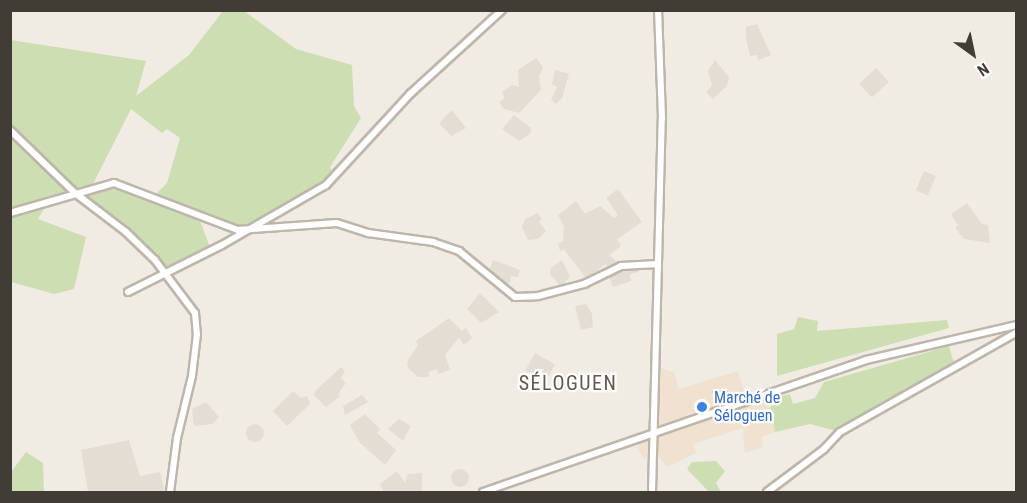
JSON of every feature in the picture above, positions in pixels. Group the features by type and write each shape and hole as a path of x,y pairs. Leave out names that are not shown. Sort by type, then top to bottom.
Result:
{"street":[{"path":"128,292 166,274 326,185 410,94 502,10"},
{"path":"652,492 656,430 662,118 658,10"},
{"path":"10,130 75,193 126,232 166,274 190,304 197,334 170,492"},
{"path":"10,213 114,183 131,186 191,215 247,230 337,223 368,233 433,242 459,251 515,297 538,296 584,284 621,266 658,264"},
{"path":"483,492 656,430 867,360 1017,325"},
{"path":"767,492 824,449 840,432 1017,333"}],"shaded area":[{"path":"757,24 771,55 758,60 757,55 750,56 746,39 746,27"},
{"path":"536,58 543,67 539,76 541,90 519,113 504,109 499,102 505,98 502,92 512,85 519,87 518,70"},
{"path":"715,60 729,77 727,86 713,99 706,92 712,85 708,71"},
{"path":"876,68 889,82 872,98 859,84"},
{"path":"555,70 569,74 562,98 556,104 551,100 557,87 552,84"},
{"path":"452,110 466,128 451,136 439,123"},
{"path":"514,115 531,128 530,134 519,141 502,129"},
{"path":"924,171 936,176 928,195 916,190"},
{"path":"618,189 642,222 617,239 621,246 609,255 617,262 611,268 605,264 587,279 564,250 560,251 558,244 563,241 564,227 558,215 576,201 585,214 600,206 614,218 618,215 606,198"},
{"path":"967,203 982,224 988,225 990,243 964,239 955,228 958,225 951,214"},
{"path":"538,213 542,219 539,222 546,231 538,239 528,240 522,227 525,219"},
{"path":"493,260 520,270 518,277 511,276 510,284 498,283 488,275"},
{"path":"562,260 570,276 561,287 550,274 551,268"},
{"path":"638,266 639,272 630,274 631,281 613,287 608,274"},
{"path":"480,293 499,312 481,323 467,309"},
{"path":"586,304 592,314 593,327 581,330 575,306"},
{"path":"449,318 462,331 466,328 472,338 464,345 459,338 445,355 450,370 439,374 436,369 429,372 429,377 418,377 408,368 407,362 418,345 416,341"},
{"path":"535,353 555,364 545,382 525,370"},
{"path":"341,367 345,371 341,378 346,383 338,394 340,396 326,407 314,395 315,391"},
{"path":"657,367 674,372 679,389 738,371 748,405 769,399 775,432 761,437 763,447 745,453 743,428 693,444 696,453 667,467 656,453 644,459 637,446 656,430"},
{"path":"293,391 301,398 307,396 310,404 287,426 273,411"},
{"path":"362,395 368,402 345,415 343,406"},
{"path":"206,402 219,417 213,424 194,426 192,409"},
{"path":"365,414 380,429 377,433 396,450 385,465 359,442 350,425"},
{"path":"399,419 411,426 403,441 388,429"},
{"path":"255,424 261,427 264,433 261,439 255,442 249,439 246,433 249,427"},
{"path":"129,440 140,476 160,472 165,492 88,492 81,450"},
{"path":"456,469 464,469 469,474 467,485 456,487 451,482 451,474"},
{"path":"397,471 405,483 408,474 422,473 422,492 384,492 380,484"}],"green space":[{"path":"223,11 244,11 296,49 352,65 354,106 361,118 330,167 334,177 247,230 199,218 211,250 166,274 126,232 74,193 48,202 38,219 86,237 74,289 54,294 11,282 11,40 146,61 136,96 189,55","holes":["131,109 162,133 167,129 180,138 167,183 153,197 114,183 91,188"]},
{"path":"798,317 818,321 817,331 947,320 949,328 777,376 777,334 794,329"},
{"path":"949,346 956,370 840,432 810,424 775,432 769,399 790,394 793,404 815,398 824,382"},
{"path":"26,452 43,463 44,492 13,492 11,489 11,472"},
{"path":"716,461 725,471 716,483 721,492 709,492 687,469 692,462"}],"place":[{"name":"Marché de Séloguen","path":"702,407"}],"district":[{"name":"SÉLOGUEN","path":"568,383"}]}
